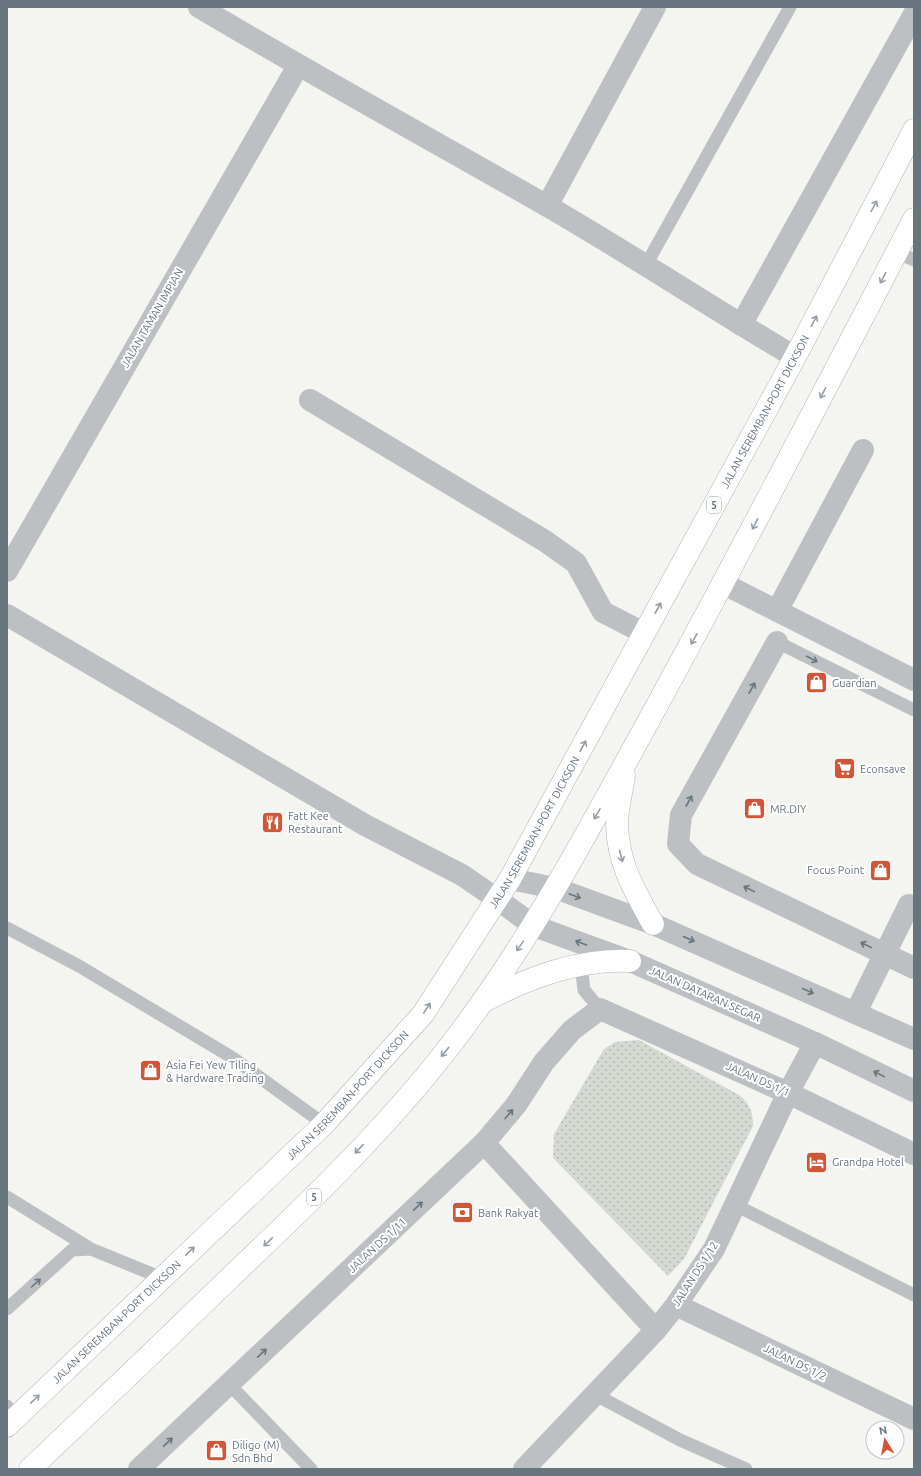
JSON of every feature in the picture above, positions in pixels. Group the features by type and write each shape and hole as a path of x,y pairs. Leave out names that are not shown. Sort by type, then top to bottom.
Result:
{"highway":[{"name":"JALAN SEREMBAN-PORT DICKSON","path":"9,1417 162,1278 324,1124 422,1014 510,879 795,357 914,130"},
{"name":"5","path":"30,1469 321,1191 398,1108 446,1051 481,1003 534,926 626,762 905,256 914,219"},
{"path":"626,762 617,823 619,848 627,876 653,924"},
{"path":"481,1003 516,985 548,973 581,964 606,960 630,961"}],"street":[{"path":"199,7 298,66 547,206 795,357"},
{"path":"547,206 655,7"},
{"path":"741,325 914,14"},
{"name":"JALAN TAMAN IMPIAN","path":"7,570 298,66"},
{"path":"310,400 545,541 576,563 603,612 644,633"},
{"path":"777,611 863,450"},
{"path":"724,584 914,680"},
{"name":"JALAN DATARAN SEGAR","path":"7,615 366,825 462,875 534,926 630,961 815,1043 914,1091"},
{"path":"777,642 681,815 678,844 697,864 914,968"},
{"path":"462,875 510,879 555,888 653,924 856,1012 914,1039"},
{"path":"856,1012 886,954 911,900"},
{"name":"JALAN DS 1/1","path":"600,1009 788,1093 914,1154"},
{"name":"JALAN DS 1/11","path":"139,1469 484,1144 516,1105 544,1062 572,1030 600,1009"},
{"name":"JALAN DS 1/12","path":"524,1469 596,1395 656,1330 676,1305 714,1249 788,1093 815,1043"},
{"path":"484,1144 656,1330"},
{"name":"JALAN DS 1/2","path":"676,1305 914,1419"}],"lane":[{"path":"646,265 790,7"},
{"path":"777,642 914,710"},
{"path":"7,928 79,966 233,1058 324,1124"},
{"path":"581,964 584,990 600,1009"},
{"path":"7,1197 92,1249 162,1278"},
{"path":"735,1205 914,1295"},
{"path":"7,1310 72,1250 92,1249"},
{"path":"229,1384 311,1469"},
{"path":"596,1395 680,1440 746,1469"}],"shaded area":[{"path":"639,1040 739,1095 746,1101 752,1117 753,1126 684,1259 668,1276 553,1158 554,1134 604,1049 615,1042"}],"place":[{"name":"Guardian","path":"817,683"},
{"name":"Econsave","path":"844,769"},
{"name":"MR.DIY","path":"755,809"},
{"name":"Fatt Kee Restaurant","path":"272,822"},
{"name":"Focus Point","path":"880,870"},
{"name":"Asia Fei Yew Tiling & Hardware Trading","path":"151,1071"},
{"name":"Grandpa Hotel","path":"817,1162"},
{"name":"Bank Rakyat","path":"463,1213"},
{"name":"Diligo (M) Sdn Bhd","path":"217,1451"}]}
